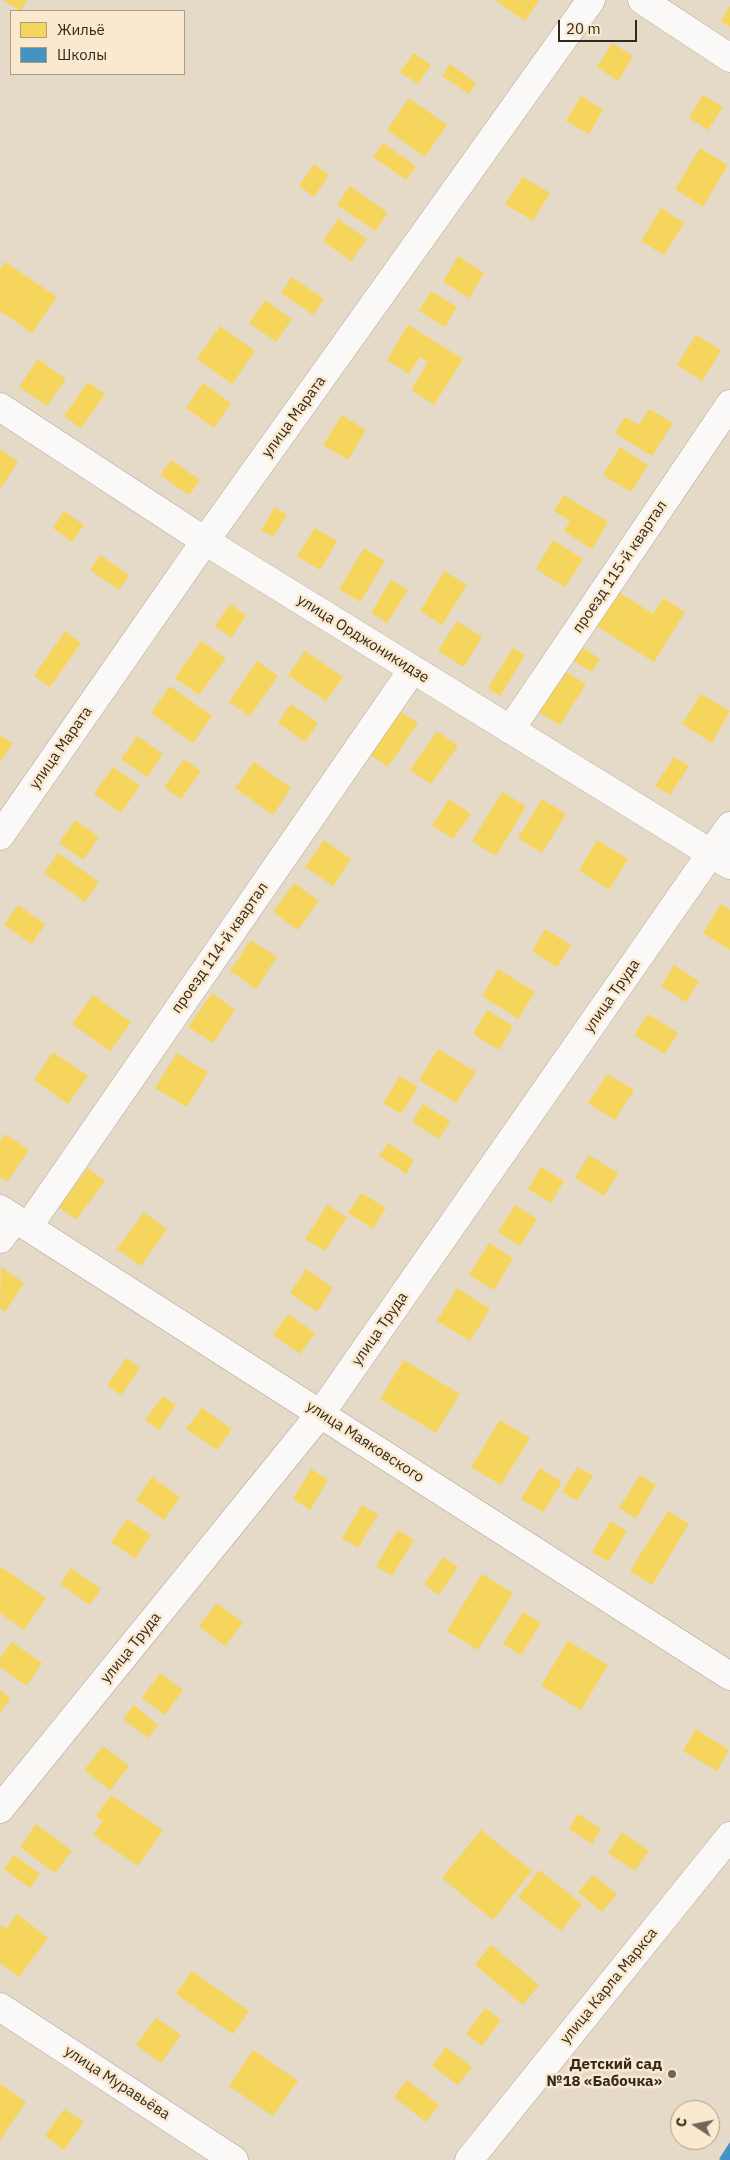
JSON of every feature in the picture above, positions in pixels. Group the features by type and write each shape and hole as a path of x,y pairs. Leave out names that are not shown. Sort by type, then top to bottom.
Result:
{"street":[{"name":"улица Марата","path":"0,836 205,541 591,0"},
{"path":"642,0 730,58"},
{"name":"проезд 115-й квартал","path":"510,730 730,404"},
{"name":"улица Орджоникидзе","path":"1,410 205,541 721,859"},
{"name":"проезд 114-й квартал","path":"11,1223 413,669"},
{"name":"улица Труда","path":"0,1809 321,1414 721,859 730,826"},
{"name":"улица Маяковского","path":"11,1223 321,1414 730,1676"},
{"name":"улица Карла Маркса","path":"469,2160 730,1836"},
{"name":"улица Муравьёва","path":"0,2007 234,2160"}],"building: Жильё":[{"path":"3,0 28,0 21,10"},
{"path":"495,0 539,0 525,21"},
{"path":"730,6 730,27 721,21"},
{"path":"612,43 633,56 618,81 597,67"},
{"path":"414,53 431,65 418,84 400,72"},
{"path":"450,64 476,83 469,94 442,76"},
{"path":"703,95 723,107 708,130 689,118"},
{"path":"581,96 603,110 589,134 566,121"},
{"path":"409,98 447,125 425,157 387,130"},
{"path":"383,143 416,166 406,180 373,157"},
{"path":"700,148 728,165 703,207 675,189"},
{"path":"314,164 329,175 314,197 299,186"},
{"path":"523,177 550,193 533,221 505,204"},
{"path":"350,186 388,213 375,231 337,205"},
{"path":"661,208 684,223 664,255 641,241"},
{"path":"338,219 367,239 351,261 323,241"},
{"path":"458,256 484,273 469,298 443,282"},
{"path":"5,262 57,297 32,333 0,311 0,269"},
{"path":"292,277 324,299 313,315 281,293"},
{"path":"431,291 457,307 445,327 419,311"},
{"path":"265,300 292,319 276,342 249,323"},
{"path":"408,325 463,359 434,405 411,390 428,362 420,357 409,374 387,360"},
{"path":"220,326 255,351 232,384 197,359"},
{"path":"696,335 721,350 702,381 677,365"},
{"path":"38,359 66,379 47,406 19,387"},
{"path":"88,382 105,394 81,428 64,416"},
{"path":"203,383 231,403 214,428 186,408"},
{"path":"649,409 673,423 652,456 615,433 625,417 639,425"},
{"path":"342,415 366,430 348,460 323,445"},
{"path":"620,447 648,465 631,492 603,475"},
{"path":"0,449 18,462 0,489"},
{"path":"171,460 200,480 189,495 160,475"},
{"path":"564,495 608,522 592,549 564,531 570,521 554,511"},
{"path":"275,507 287,515 273,537 261,530"},
{"path":"64,511 84,525 72,542 53,528"},
{"path":"315,528 337,541 320,570 297,556"},
{"path":"553,540 583,559 565,587 536,569"},
{"path":"364,548 385,561 360,602 339,589"},
{"path":"100,555 129,575 119,590 90,570"},
{"path":"444,571 467,585 442,625 420,611"},
{"path":"391,580 408,590 387,623 371,613"},
{"path":"614,589 653,614 663,598 685,612 654,662 593,624"},
{"path":"230,604 246,615 231,638 215,626"},
{"path":"457,621 482,637 464,667 438,651"},
{"path":"65,631 81,643 50,687 34,676"},
{"path":"201,641 226,658 199,695 175,678"},
{"path":"577,644 600,659 592,672 569,658"},
{"path":"513,648 525,655 500,696 488,688"},
{"path":"305,651 343,677 326,701 288,675"},
{"path":"257,661 278,676 250,716 229,702"},
{"path":"560,668 586,684 560,725 535,710"},
{"path":"170,686 212,716 193,743 151,713"},
{"path":"701,694 730,711 712,743 682,724"},
{"path":"291,704 318,723 305,742 278,723"},
{"path":"393,707 418,723 388,767 364,751"},
{"path":"437,731 458,746 431,784 410,770"},
{"path":"0,735 13,744 0,762"},
{"path":"137,736 163,754 147,777 121,759"},
{"path":"674,757 689,766 670,795 655,786"},
{"path":"184,759 201,771 181,799 164,787"},
{"path":"254,762 291,788 273,815 235,788"},
{"path":"113,767 140,786 121,813 94,794"},
{"path":"502,792 526,806 496,856 472,841"},
{"path":"449,799 471,814 453,839 432,825"},
{"path":"542,799 566,814 542,853 518,838"},
{"path":"75,820 99,837 83,860 59,843"},
{"path":"324,840 351,859 333,886 305,867"},
{"path":"597,840 628,859 609,890 579,870"},
{"path":"58,853 99,882 85,902 44,873"},
{"path":"294,883 319,901 298,930 273,912"},
{"path":"721,904 730,910 730,950 703,933"},
{"path":"18,905 45,924 32,944 4,925"},
{"path":"545,929 571,945 557,967 532,951"},
{"path":"251,940 277,957 256,989 230,971"},
{"path":"674,965 699,981 686,1002 661,986"},
{"path":"498,969 535,992 518,1019 482,996"},
{"path":"212,993 235,1010 213,1043 188,1027"},
{"path":"93,995 131,1022 110,1051 72,1024"},
{"path":"487,1010 513,1026 499,1050 473,1034"},
{"path":"648,1014 678,1033 665,1054 634,1035"},
{"path":"438,1049 476,1072 456,1103 419,1080"},
{"path":"53,1052 88,1076 68,1104 34,1080"},
{"path":"177,1053 208,1072 187,1107 155,1088"},
{"path":"607,1074 634,1090 615,1120 588,1103"},
{"path":"400,1076 418,1087 401,1114 383,1103"},
{"path":"423,1104 450,1121 439,1139 412,1122"},
{"path":"5,1134 29,1150 7,1182 0,1177 0,1141"},
{"path":"388,1143 414,1160 406,1174 379,1156"},
{"path":"589,1155 618,1173 604,1196 575,1178"},
{"path":"541,1167 564,1181 551,1203 528,1189"},
{"path":"88,1168 105,1181 76,1220 59,1207"},
{"path":"361,1193 386,1208 373,1229 348,1213"},
{"path":"327,1205 347,1217 325,1251 305,1239"},
{"path":"515,1205 537,1219 520,1246 498,1232"},
{"path":"144,1212 167,1229 141,1266 117,1249"},
{"path":"489,1243 513,1258 494,1290 469,1275"},
{"path":"1,1267 24,1283 5,1312 0,1308"},
{"path":"306,1269 333,1288 317,1312 290,1293"},
{"path":"457,1288 490,1309 470,1341 437,1321"},
{"path":"288,1314 315,1333 300,1354 273,1335"},
{"path":"126,1358 140,1368 121,1395 107,1386"},
{"path":"404,1360 460,1394 436,1433 380,1399"},
{"path":"163,1396 176,1405 159,1430 145,1420"},
{"path":"202,1408 232,1429 217,1450 186,1429"},
{"path":"500,1420 530,1438 501,1485 471,1467"},
{"path":"577,1467 593,1476 577,1501 562,1492"},
{"path":"540,1468 562,1482 543,1512 521,1499"},
{"path":"311,1469 328,1480 310,1510 293,1499"},
{"path":"640,1475 656,1485 636,1519 619,1508"},
{"path":"152,1477 180,1497 164,1520 136,1500"},
{"path":"362,1505 378,1515 358,1548 342,1538"},
{"path":"668,1511 689,1524 652,1585 630,1571"},
{"path":"127,1519 151,1535 135,1559 111,1542"},
{"path":"611,1521 627,1531 608,1562 592,1552"},
{"path":"398,1530 414,1540 392,1576 376,1566"},
{"path":"443,1557 458,1567 439,1595 424,1584"},
{"path":"0,1566 46,1598 24,1630 0,1613"},
{"path":"71,1568 101,1589 90,1605 60,1584"},
{"path":"482,1574 513,1593 478,1650 447,1631"},
{"path":"217,1603 243,1623 225,1646 199,1626"},
{"path":"523,1612 541,1623 521,1655 503,1644"},
{"path":"568,1641 608,1665 581,1710 541,1686"},
{"path":"12,1642 42,1663 27,1686 0,1667 0,1658"},
{"path":"160,1673 183,1690 165,1715 142,1698"},
{"path":"0,1690 10,1698 0,1713"},
{"path":"134,1705 158,1725 148,1738 123,1719"},
{"path":"696,1729 729,1750 717,1771 683,1751"},
{"path":"103,1746 129,1766 110,1790 84,1770"},
{"path":"111,1795 163,1830 138,1866 93,1835 103,1821 96,1816"},
{"path":"578,1814 601,1829 592,1844 569,1829"},
{"path":"36,1824 72,1851 55,1873 20,1847"},
{"path":"481,1830 532,1871 493,1920 442,1878"},
{"path":"622,1832 649,1851 635,1871 608,1853"},
{"path":"14,1855 40,1874 30,1888 4,1869"},
{"path":"539,1870 582,1904 561,1931 518,1897"},
{"path":"593,1875 617,1894 602,1912 578,1892"},
{"path":"17,1914 48,1938 19,1977 0,1963 0,1925 6,1929"},
{"path":"491,1945 539,1985 523,2005 475,1965"},
{"path":"192,1971 249,2011 233,2034 176,1994"},
{"path":"485,2008 501,2020 482,2046 466,2034"},
{"path":"156,2018 181,2035 161,2063 136,2045"},
{"path":"446,2047 472,2067 458,2085 432,2066"},
{"path":"253,2050 298,2081 273,2116 229,2086"},
{"path":"407,2080 439,2105 426,2122 394,2097"},
{"path":"0,2084 26,2102 0,2140"},
{"path":"64,2109 84,2122 64,2150 45,2136"}],"building: Школы":[{"path":"730,2142 730,2160 719,2159"}],"place":[{"name":"Детский сад №18 «Бабочка»","path":"672,2074"}]}
